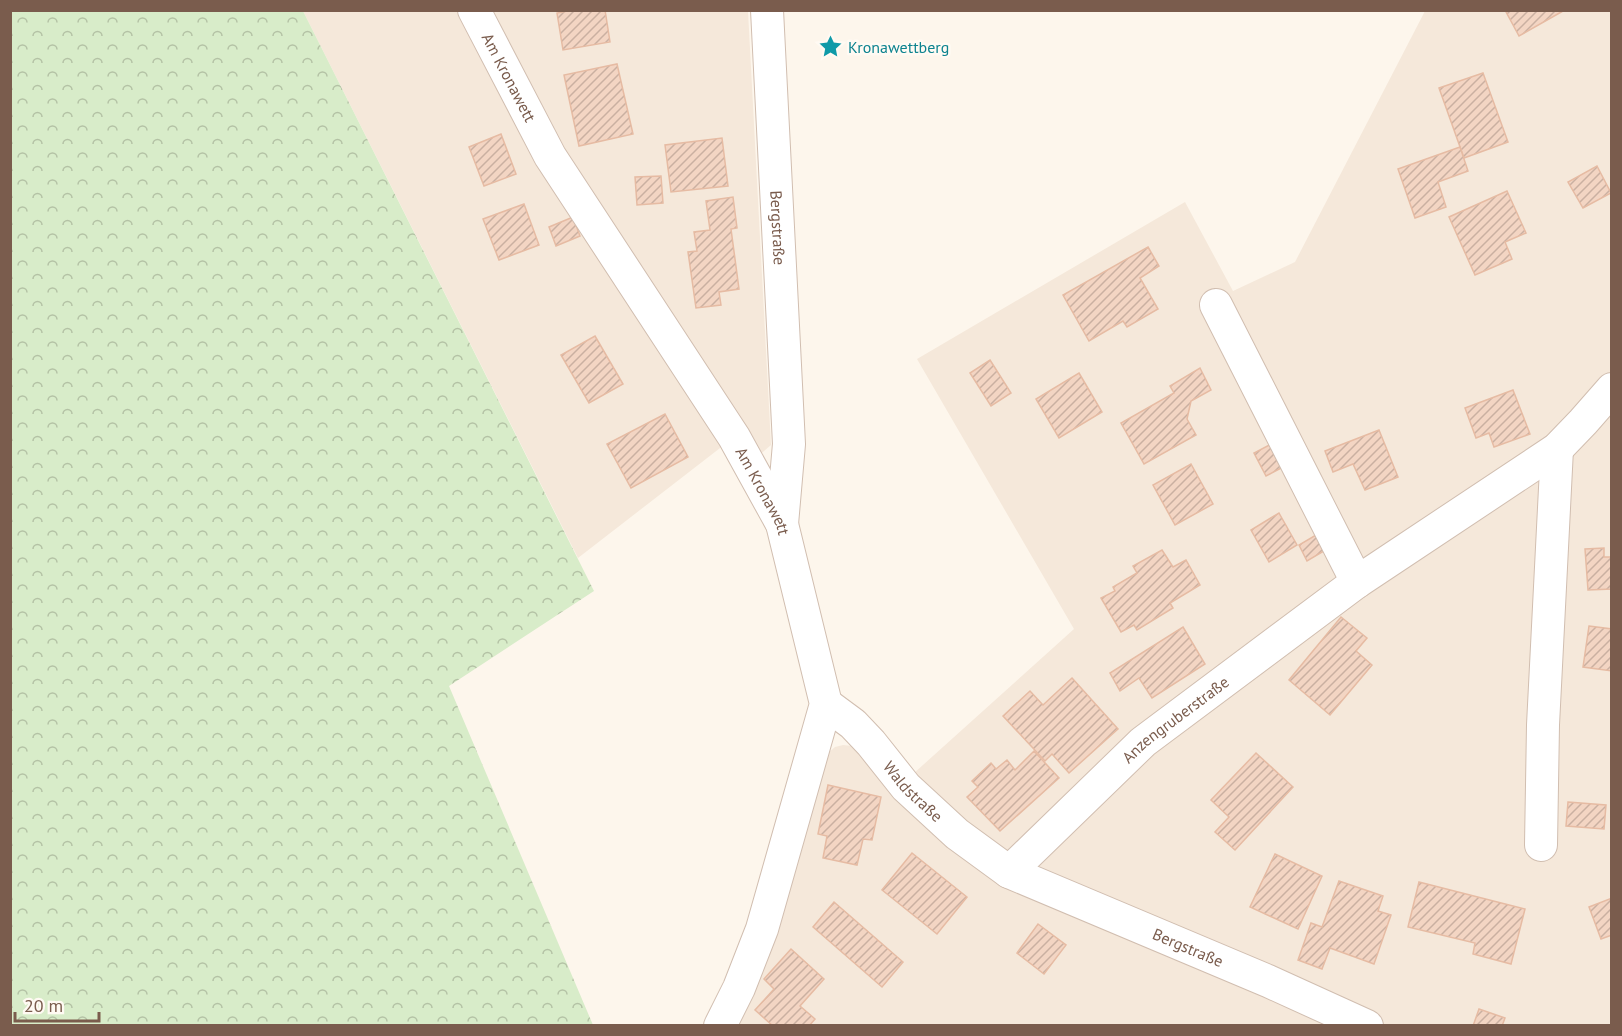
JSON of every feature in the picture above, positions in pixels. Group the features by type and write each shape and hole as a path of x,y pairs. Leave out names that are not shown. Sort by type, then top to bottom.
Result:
{"street":[{"name":"Am Kronawett","path":"474,10 550,156 734,437 782,524 826,704 762,929 739,988 720,1026"},
{"name":"Bergstraße","path":"767,10 789,444 782,524"},
{"path":"1216,305 1358,582"},
{"name":"Anzengruberstraße","path":"1009,872 1143,742 1358,582 1557,449 1611,389"},
{"path":"1541,845 1544,713 1557,449"},
{"name":"Waldstraße","path":"826,704 853,724 906,787 948,826 1009,872"},
{"name":"Bergstraße","path":"1009,872 1268,981 1367,1026"}],"shaded area":[{"path":"303,11 748,11 771,445 749,464 733,438 578,558"},
{"path":"1425,11 1611,11 1611,1025 732,1026 821,759 835,747 852,746 861,752 893,792 1074,629 917,359 1185,202 1233,291 1295,262"}],"green space":[{"path":"10,11 303,11 594,591 449,686 593,1025 11,1025"}],"building":[{"path":"573,10 605,10 610,42 563,50 557,13"},
{"path":"1505,10 1562,10 1563,11 1519,36"},
{"path":"617,64 633,134 579,146 564,75"},
{"path":"1483,73 1508,142 1464,158 1439,88"},
{"path":"501,134 516,174 484,186 469,147"},
{"path":"722,138 728,186 671,192 665,145"},
{"path":"1460,147 1468,171 1438,182 1446,207 1415,218 1398,169"},
{"path":"1597,166 1611,193 1583,208 1568,182"},
{"path":"661,176 663,203 637,205 635,177"},
{"path":"1507,191 1526,233 1505,242 1512,259 1475,275 1449,217"},
{"path":"733,197 737,228 731,229 739,289 719,292 721,305 696,308 688,252 697,251 694,232 710,230 706,201"},
{"path":"524,204 539,245 499,260 483,219"},
{"path":"573,217 580,236 556,246 549,227"},
{"path":"1148,247 1159,266 1140,278 1158,309 1127,327 1123,321 1089,341 1063,295"},
{"path":"595,336 623,384 589,403 561,355"},
{"path":"990,360 1011,393 991,406 970,373"},
{"path":"1200,368 1211,390 1191,401 1187,419 1196,435 1144,464 1121,423 1174,393 1170,386"},
{"path":"1079,373 1102,412 1059,438 1036,399"},
{"path":"1513,390 1530,434 1494,447 1489,433 1476,438 1465,408"},
{"path":"665,414 688,457 631,488 607,444"},
{"path":"1379,430 1398,477 1365,490 1353,464 1333,472 1325,451"},
{"path":"1275,442 1287,465 1266,476 1254,453"},
{"path":"1191,464 1213,504 1175,525 1153,485"},
{"path":"1279,513 1297,545 1269,562 1251,530"},
{"path":"1321,532 1329,548 1307,561 1299,545"},
{"path":"1604,548 1604,557 1612,557 1612,589 1588,590 1585,549"},
{"path":"1162,550 1173,567 1186,560 1200,585 1170,603 1173,608 1137,630 1134,625 1121,632 1101,598 1115,591 1113,587 1137,573 1133,566"},
{"path":"1341,617 1367,638 1356,651 1372,665 1330,715 1289,680"},
{"path":"1589,626 1612,629 1612,671 1583,667"},
{"path":"1183,627 1205,664 1152,698 1139,678 1120,691 1110,673"},
{"path":"1072,678 1118,729 1069,773 1052,754 1045,761 1003,716 1030,691 1043,705"},
{"path":"1034,751 1059,778 1000,831 967,797 978,787 972,781 991,763 996,769 1007,760 1015,770"},
{"path":"1256,753 1293,787 1235,850 1215,832 1229,817 1211,800"},
{"path":"828,785 881,797 872,840 863,839 857,865 823,858 827,836 818,834"},
{"path":"1568,802 1606,805 1604,829 1566,826"},
{"path":"912,853 967,897 937,934 882,890"},
{"path":"1275,854 1322,876 1298,929 1250,907"},
{"path":"1339,881 1383,896 1378,911 1391,915 1374,964 1330,948 1322,969 1298,960 1311,923 1322,927"},
{"path":"1419,882 1525,909 1511,964 1473,954 1475,943 1408,927"},
{"path":"1612,898 1612,935 1601,939 1589,907"},
{"path":"834,902 903,962 882,987 813,927"},
{"path":"1038,924 1066,945 1044,974 1017,953"},
{"path":"791,949 824,979 800,1006 815,1019 809,1026 773,1026 755,1010 774,989 764,979"},
{"path":"1479,1009 1505,1018 1502,1026 1473,1026"}],"place":[{"name":"Kronawettberg","path":"830,47"}]}
